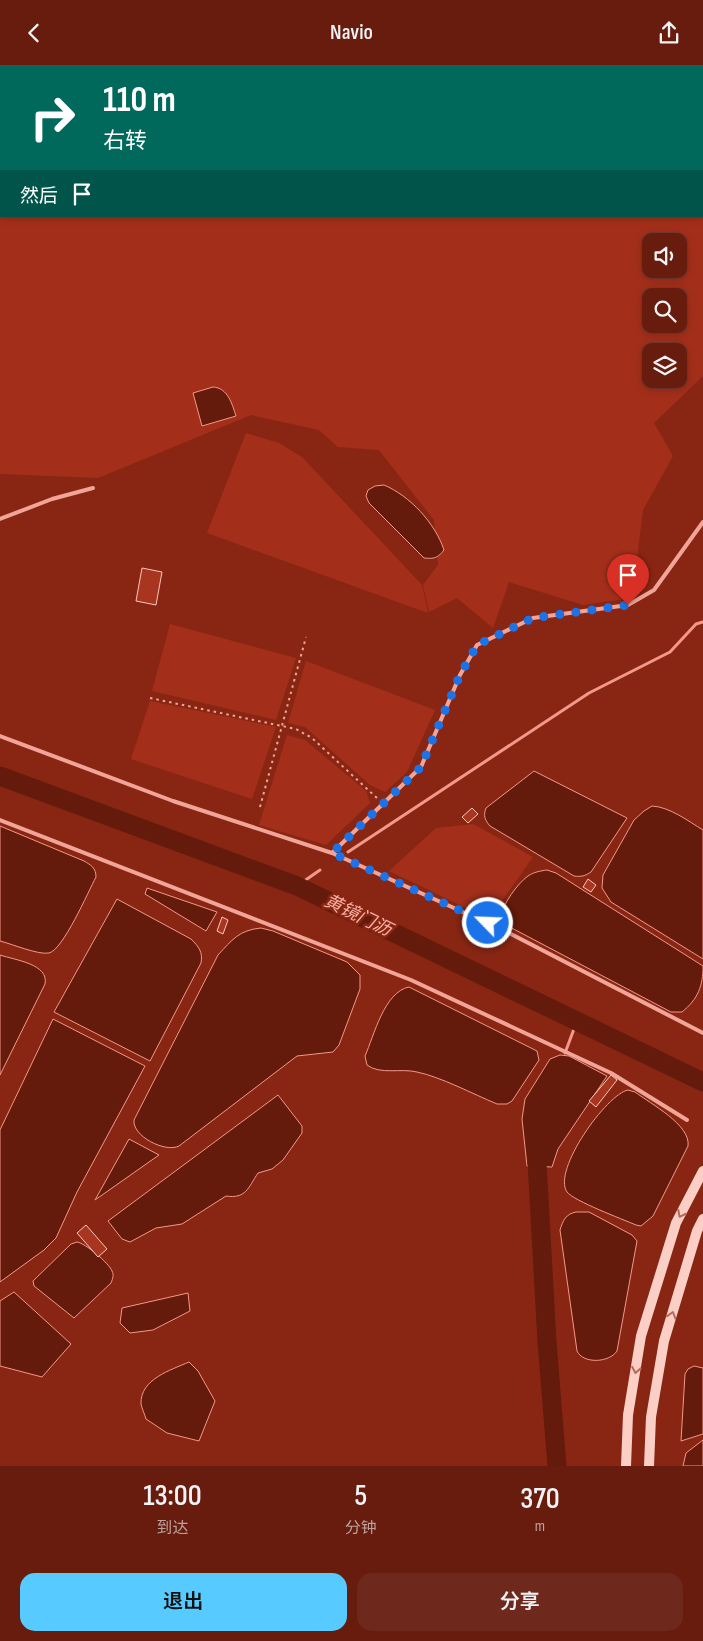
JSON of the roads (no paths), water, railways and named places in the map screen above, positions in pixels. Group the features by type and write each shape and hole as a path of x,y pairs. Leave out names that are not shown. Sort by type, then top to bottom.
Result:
{"main road":[{"path":"626,1466 628,1415 641,1336 676,1223 703,1171"},
{"path":"649,1466 651,1417 664,1341 697,1231 703,1219"}],"lane":[{"path":"0,519 52,499 93,488"},
{"path":"332,853 421,767 460,675 477,645 533,618 628,605 654,590 703,521"},
{"path":"0,736 174,801 332,853 505,931 703,1033"},
{"path":"0,820 411,980 611,1073 687,1120"}],"waterway":[{"path":"348,852 589,693 670,652 696,624 703,622"},
{"name":"黄镜门沥","path":"0,776 297,886 703,1082"},
{"path":"297,886 320,870"},
{"path":"565,1053 577,1021"},
{"path":"537,1162 547,1342 557,1466"}]}
